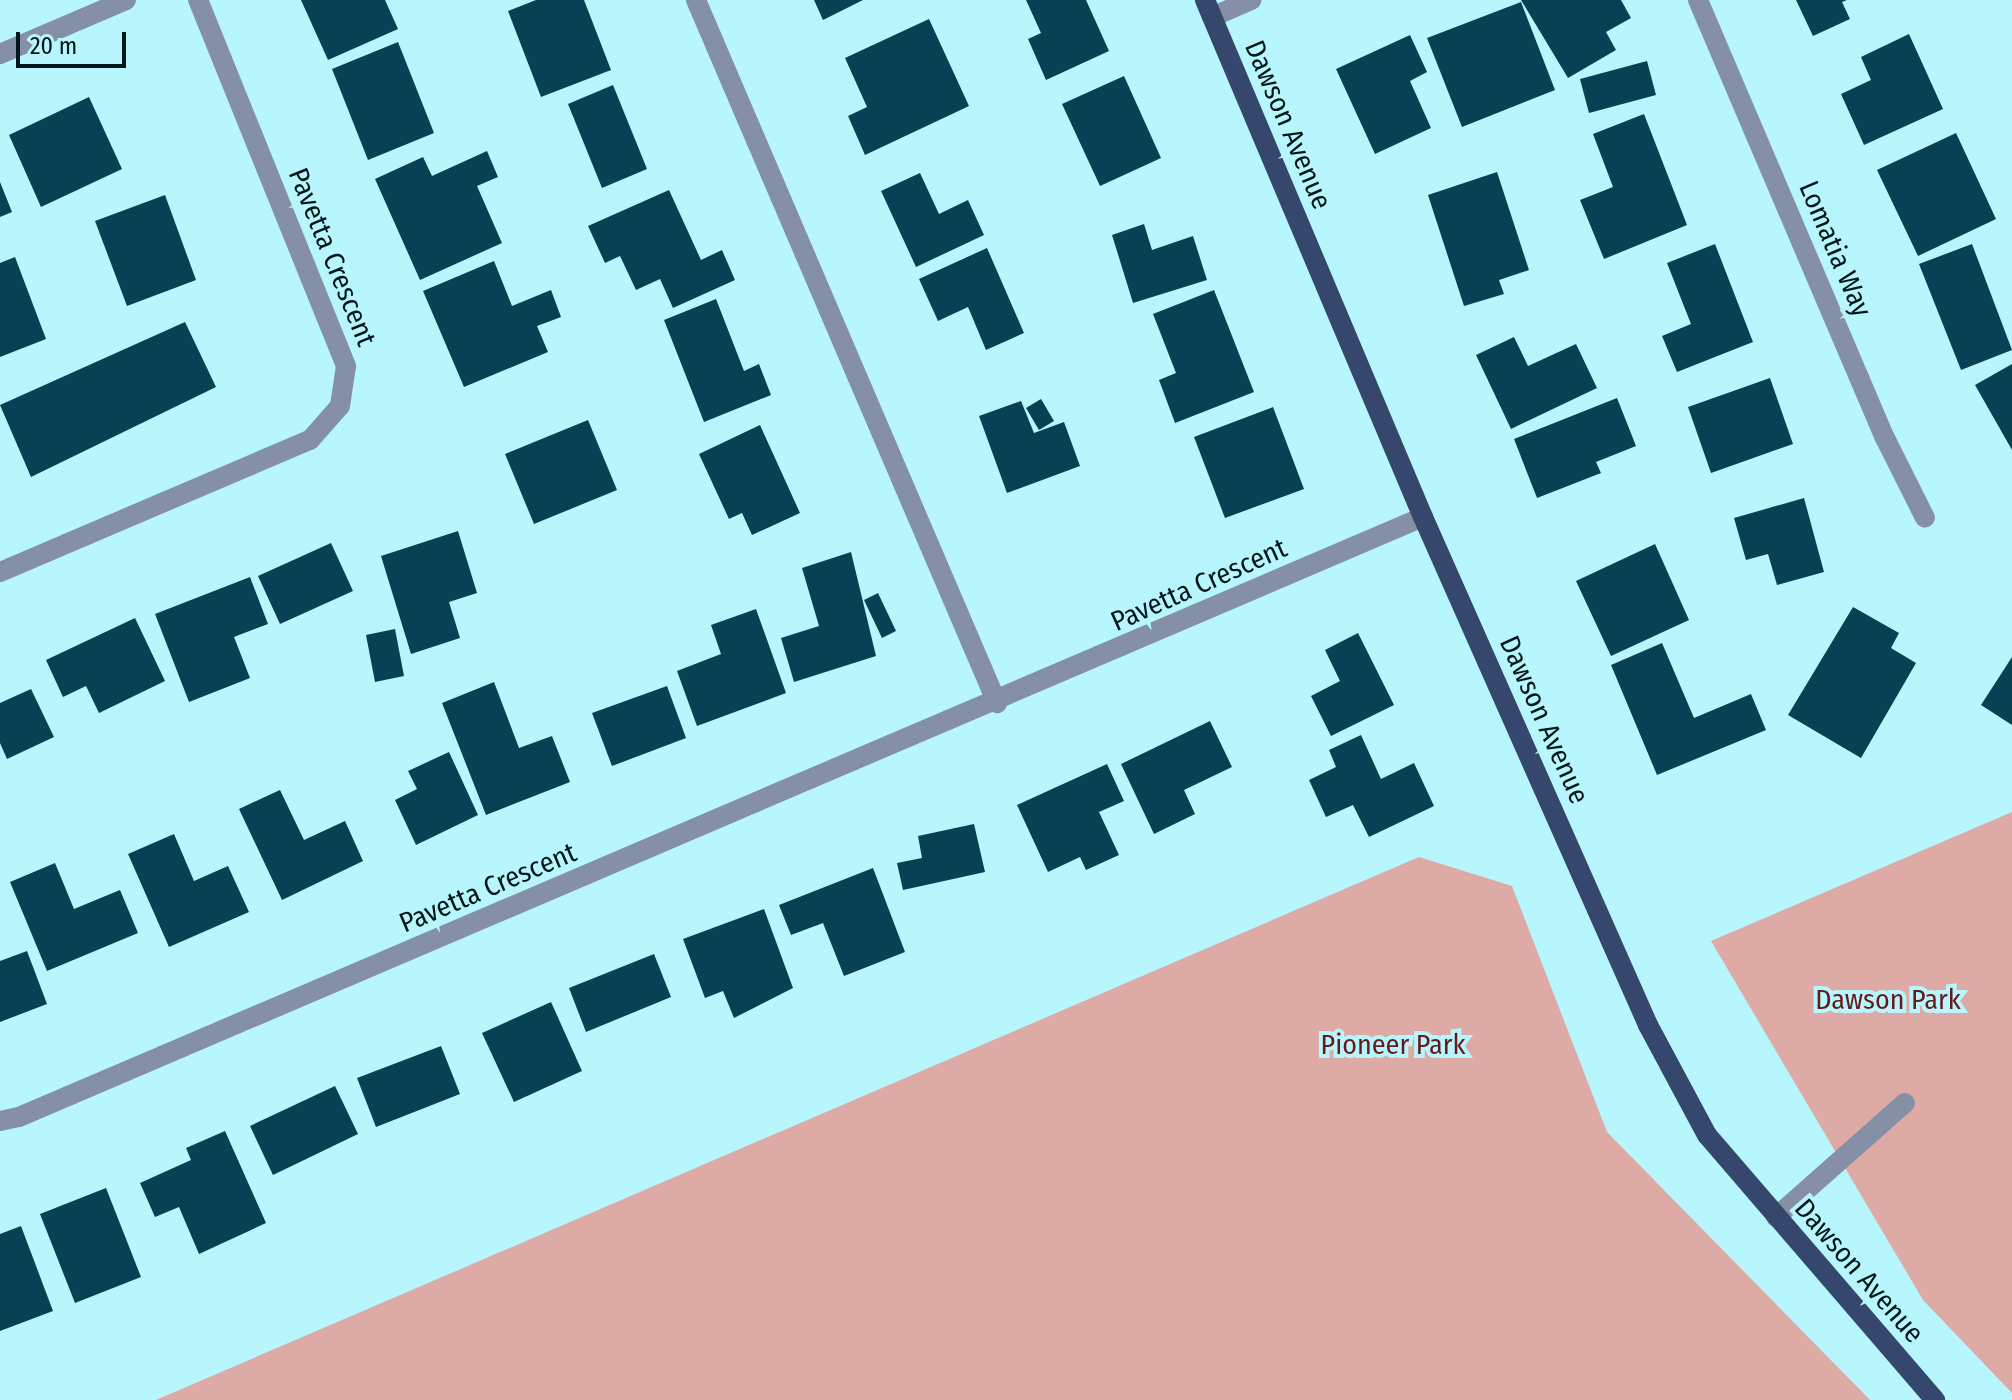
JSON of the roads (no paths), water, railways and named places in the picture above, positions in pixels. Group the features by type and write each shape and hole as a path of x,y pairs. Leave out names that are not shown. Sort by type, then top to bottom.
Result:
{"main road":[{"name":"Dawson Avenue","path":"1209,8 1423,517 1648,1025 1707,1135 1935,1400"}],"street":[{"path":"0,54 126,0"},
{"name":"Pavetta Crescent","path":"0,572 310,440 340,406 346,366 198,0"},
{"path":"696,0 997,703"},
{"path":"1209,8 1251,0"},
{"name":"Lomatia Way","path":"1698,0 1885,438 1925,518"},
{"name":"Pavetta Crescent","path":"0,1121 34,1111 997,703 1423,517"},
{"path":"1776,1217 1905,1103"}],"park label":[{"name":"Dawson Park","path":"1888,1000"},
{"name":"Pioneer Park","path":"1393,1045"}]}
